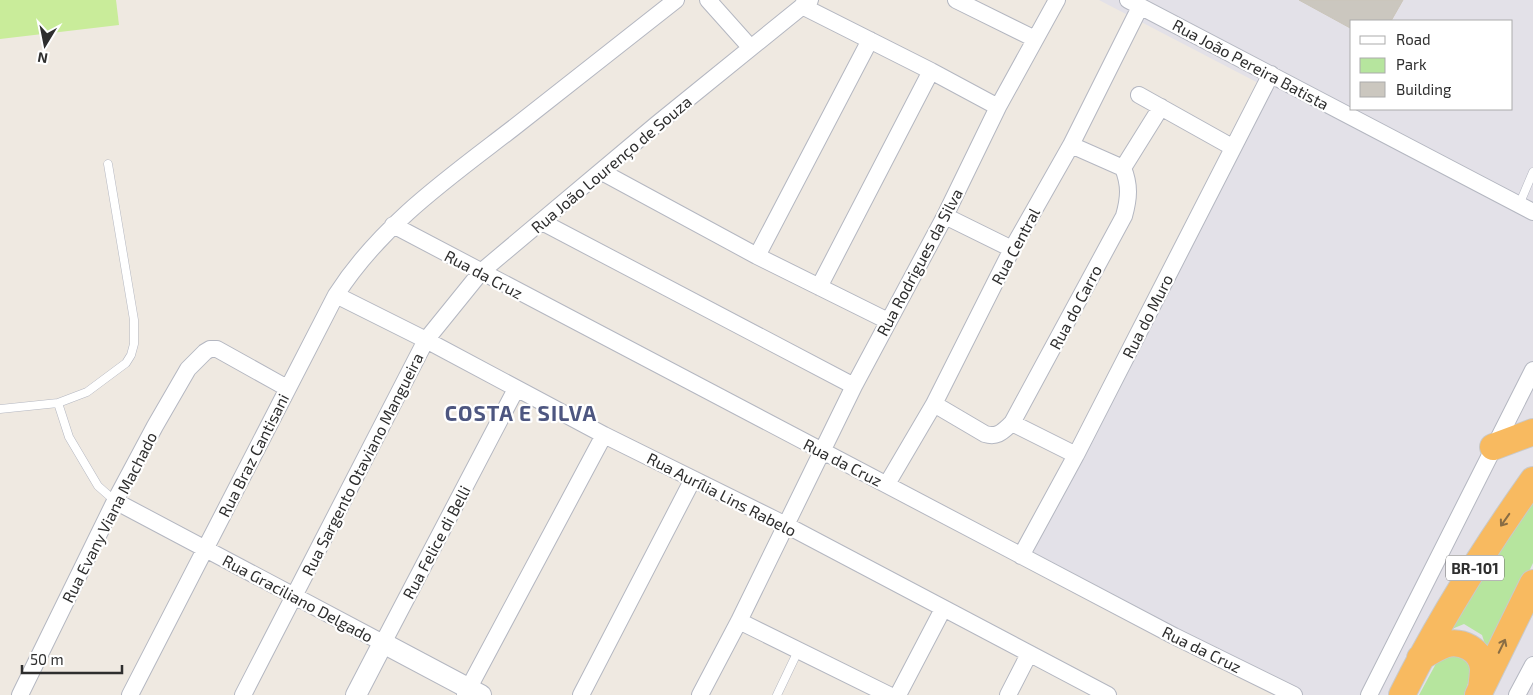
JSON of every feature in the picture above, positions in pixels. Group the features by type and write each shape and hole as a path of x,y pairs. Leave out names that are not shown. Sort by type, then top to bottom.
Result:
{"highway":[{"path":"1493,447 1533,432"},
{"name":"BR-101","path":"1402,695 1420,658 1496,532 1533,480"},
{"path":"1479,692 1533,583"},
{"path":"1420,658 1446,644 1455,643 1473,649 1481,660 1483,668 1479,692"}],"street":[{"name":"Rua Braz Cantisani","path":"130,695 287,388 336,295 352,270 370,248 423,198 676,0"},
{"path":"708,0 750,47"},
{"path":"956,0 1035,39"},
{"name":"Rua Rodrigues da Silva","path":"700,695 854,386 944,216 998,107 1057,0"},
{"path":"806,3 870,40 998,107"},
{"name":"Rua João Lourenço de Souza","path":"426,340 481,272 750,47 806,3"},
{"name":"Rua João Pereira Batista","path":"1134,3 1526,209"},
{"name":"Rua Central","path":"887,484 934,404 1012,249 1071,145 1134,3"},
{"path":"757,256 870,40"},
{"path":"819,287 931,71"},
{"name":"Rua do Muro","path":"1021,556 1076,455 1270,74"},
{"path":"1139,95 1232,147"},
{"path":"1071,145 1123,168 1161,107"},
{"name":"Rua do Carro","path":"934,404 985,434 992,436 1000,434 1012,423 1124,216 1129,197 1128,181 1123,168"},
{"path":"602,172 757,256 888,321"},
{"path":"944,216 1012,249"},
{"path":"542,222 854,386"},
{"name":"Rua da Cruz","path":"393,225 821,452 887,484 1174,636 1294,695"},
{"name":"Rua Aurília Lins Rabelo","path":"336,295 426,340 604,436 786,525 1108,695"},
{"name":"Rua Sargento Otaviano Mangueira","path":"243,695 426,340"},
{"name":"Rua Evany Viana Machado","path":"20,695 115,501 188,369 210,349 217,350 287,388"},
{"path":"1368,695 1533,370"},
{"name":"Rua Felice di Belli","path":"356,695 516,389"},
{"path":"1012,423 1076,455"},
{"path":"472,693 604,436"},
{"path":"581,695 693,479"},
{"name":"Rua Graciliano Delgado","path":"115,501 383,643 472,693"},
{"path":"898,695 943,609"},
{"path":"739,620 889,695"},
{"path":"1008,695 1029,654"},
{"path":"1517,695 1533,664"}],"lane":[{"path":"0,408 58,403 87,392 126,363 131,355 134,344 134,320 108,164"},
{"path":"1526,209 1533,172"},
{"path":"58,403 69,437 98,486 115,501"},
{"path":"777,695 798,651"}],"shaded area":[{"path":"1099,0 1533,0 1533,695 1276,695 1020,559 1266,87"}],"green space":[{"path":"0,0 116,0 119,25 0,39"},
{"path":"1533,500 1533,563 1489,656 1482,635 1464,624 1447,631"},
{"path":"1456,650 1474,666 1464,695 1419,695 1439,658"}],"building":[{"path":"1299,0 1403,0 1392,20 1350,20 1350,28"}],"district":[{"name":"COSTA E SILVA","path":"521,412"}]}
